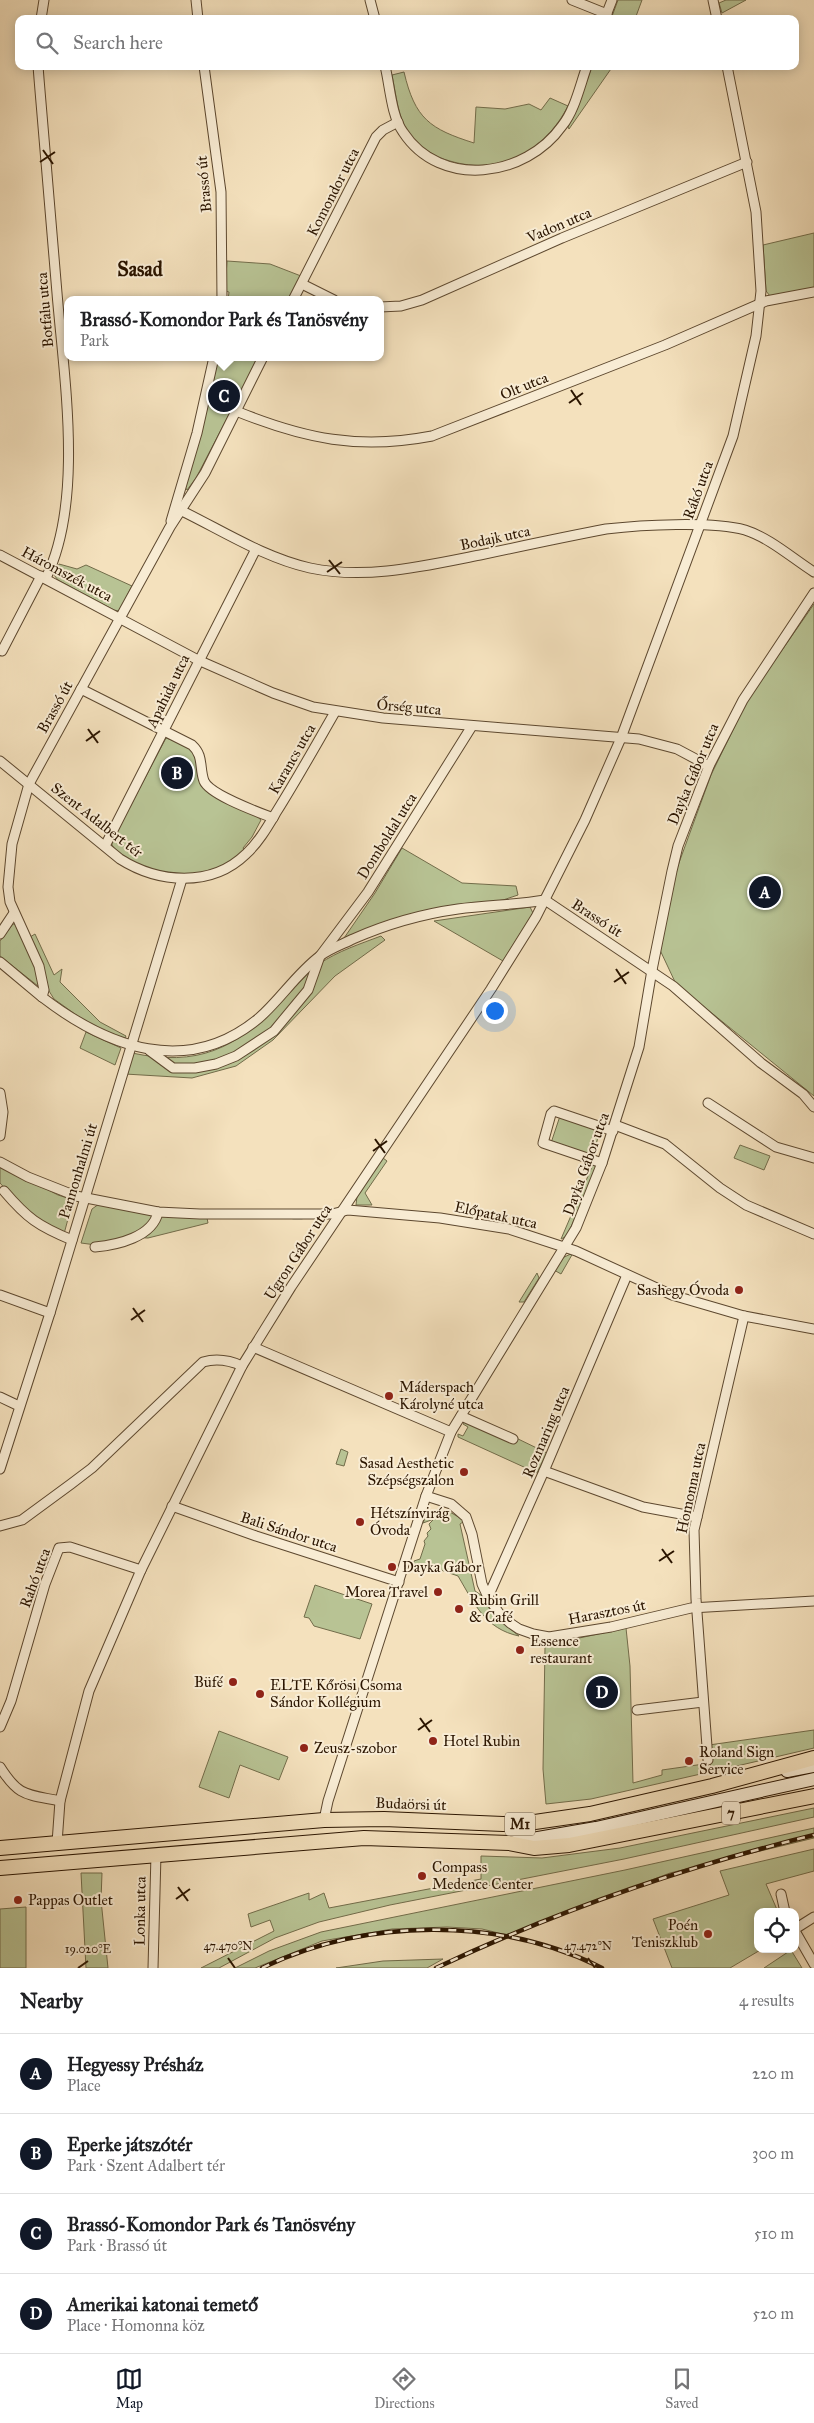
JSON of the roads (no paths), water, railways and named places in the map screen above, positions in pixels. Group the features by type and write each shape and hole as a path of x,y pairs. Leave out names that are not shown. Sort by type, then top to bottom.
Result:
{"main road":[{"name":"Budaörsi út","path":"0,1848 324,1820 384,1819 503,1824 528,1823 590,1814 738,1780 814,1758"},
{"path":"738,1780 814,1766"},
{"path":"509,1843 596,1828 814,1779"},
{"name":"7","path":"509,1843 534,1848 596,1841 814,1796"},
{"name":"M1","path":"0,1868 364,1838 509,1843"}],"street":[{"path":"42,15 44,0"},
{"path":"196,0 198,15"},
{"path":"370,0 374,15"},
{"path":"572,0 604,15"},
{"path":"606,15 612,0"},
{"path":"713,0 716,15"},
{"name":"Botfalu utca","path":"2,651 56,559 60,544 68,456 66,394 38,70"},
{"name":"Brassó út","path":"205,70 220,192 222,296"},
{"path":"386,70 398,122 408,140 437,161 464,169 479,171 509,166 538,151 564,125 585,70"},
{"name":"Rákó utca","path":"545,900 585,820 621,738 733,436 756,336 761,291 756,212 728,70"},
{"name":"Komondor utca","path":"302,284 376,137 398,122"},
{"name":"Vadon utca","path":"384,307 401,306 422,300 545,245 747,162"},
{"path":"295,296 302,284 326,296"},
{"name":"Olt utca","path":"236,411 279,428 330,439 372,443 432,436 532,398 766,301 814,292"},
{"name":"Brassó út","path":"170,527 197,433 213,361"},
{"name":"Brassó út","path":"42,997 44,990 39,966 14,913 8,887 9,862 29,784 170,527 205,473 262,361"},
{"name":"Bodajk utca","path":"182,511 256,548 310,568 347,573 427,566 606,529 632,526 700,526 744,530 760,536 814,572"},
{"name":"Apahida utca","path":"105,846 256,548"},
{"name":"Háromszék utca","path":"0,555 121,618"},
{"name":"Dayka Gábor utca","path":"324,1820 328,1801 426,1496 451,1432 582,1217 602,1163 640,1047 652,970 678,846 709,766 747,692 814,593"},
{"name":"Őrség utca","path":"121,618 128,624 198,660 287,699 334,712 472,726 639,739 677,749 709,766"},
{"path":"80,689 192,745 199,752 203,778 207,786 223,796 272,818"},
{"name":"Karancs utca","path":"272,818 334,712"},
{"name":"Domboldal utca","path":"320,956 368,892 472,726"},
{"name":"Szent Adalbert tér","path":"0,761 134,868 166,877 182,879 215,873 236,863 254,846 272,818"},
{"name":"Pannonhalmi út","path":"0,1470 50,1313 182,879"},
{"path":"0,962 42,997 80,1023 130,1045 150,1051 187,1050 235,1033 259,1018 320,956 353,939 407,919 460,909 516,905 545,900"},
{"name":"Brassó út","path":"545,900 652,970 714,1019 761,1063 803,1094 814,1107"},
{"name":"Ugron Gábor utca","path":"242,1366 342,1211 492,989 545,900"},
{"path":"0,934 14,913"},
{"path":"150,1051 173,1068 195,1068 216,1064 236,1056 274,1031 298,1003 308,990 320,956"},
{"path":"0,1093 3,1112 0,1136"},
{"path":"708,1103 776,1147 814,1158"},
{"path":"602,1163 543,1143 551,1114 554,1111 665,1144 720,1188 746,1205 814,1234"},
{"name":"Előpatak utca","path":"0,1162 28,1177 76,1196 158,1212 332,1214 348,1210 473,1222 509,1228 565,1246 672,1295 744,1316 814,1328"},
{"path":"4,1191 28,1218 44,1229 72,1240"},
{"path":"95,1247 109,1246 136,1237 154,1222 158,1212"},
{"name":"Rozmaring utca","path":"488,1597 544,1471 626,1275"},
{"path":"0,1295 50,1313"},
{"name":"Homonna utca","path":"708,1760 693,1549 697,1517 744,1316"},
{"path":"253,1347 451,1432"},
{"path":"0,1526 22,1520 85,1473 203,1362 216,1359 229,1360 242,1366 141,1570 89,1691 60,1801 57,1843"},
{"path":"0,1397 19,1406"},
{"path":"461,1416 513,1439"},
{"path":"544,1471 643,1507 697,1517"},
{"name":"Harasztos út","path":"426,1496 451,1504 466,1516 472,1534 482,1584 488,1597 499,1613 519,1629 549,1637 611,1627 696,1608 814,1601"},
{"name":"Bali Sándor utca","path":"172,1506 256,1536 399,1582"},
{"name":"Rahó utca","path":"0,1727 11,1701 45,1584 59,1548 70,1547 141,1570"},
{"path":"637,1710 703,1702"},
{"path":"0,1767 13,1787 19,1791 60,1801"},
{"name":"Lonka utca","path":"153,1968 156,1854"},
{"path":"781,1894 784,1908"},
{"path":"799,1927 814,1917"},
{"path":"799,1937 814,1964"}],"waterway":[{"path":"293,1218 302,1218"}],"railway":[{"path":"436,1968 574,1909 622,1892 717,1861 814,1835"},
{"path":"262,1968 302,1952 344,1940 388,1932 432,1930 476,1932 520,1939 562,1951 602,1968"}],"place":[{"name":"Brassó-Komondor Park és Tanösvény","path":"224,396"},
{"name":"Eperke játszótér","path":"177,773"},
{"name":"Hegyessy Présház","path":"765,892"},
{"name":"Sashegy Óvoda","path":"739,1290"},
{"name":"Máderspach Károlyné utca","path":"389,1396"},
{"name":"Sasad Aesthetic Szépségszalon","path":"464,1472"},
{"name":"Hétszínvirág Óvoda","path":"360,1522"},
{"name":"Dayka Gábor","path":"392,1567"},
{"name":"Morea Travel","path":"438,1592"},
{"name":"Rubin Grill & Café","path":"459,1609"},
{"name":"Essence restaurant","path":"520,1650"},
{"name":"Büfé","path":"233,1682"},
{"name":"Amerikai katonai temető","path":"602,1692"},
{"name":"ELTE Kőrösi Csoma Sándor Kollégium","path":"260,1694"},
{"name":"Hotel Rubin","path":"433,1741"},
{"name":"Zeusz-szobor","path":"304,1748"},
{"name":"Roland Sign Service","path":"689,1761"},
{"name":"Compass Medence Center","path":"422,1876"},
{"name":"Pappas Outlet","path":"18,1900"},
{"name":"Poén Teniszklub","path":"708,1934"}],"district":[{"name":"Sasad","path":"140,269"}]}
